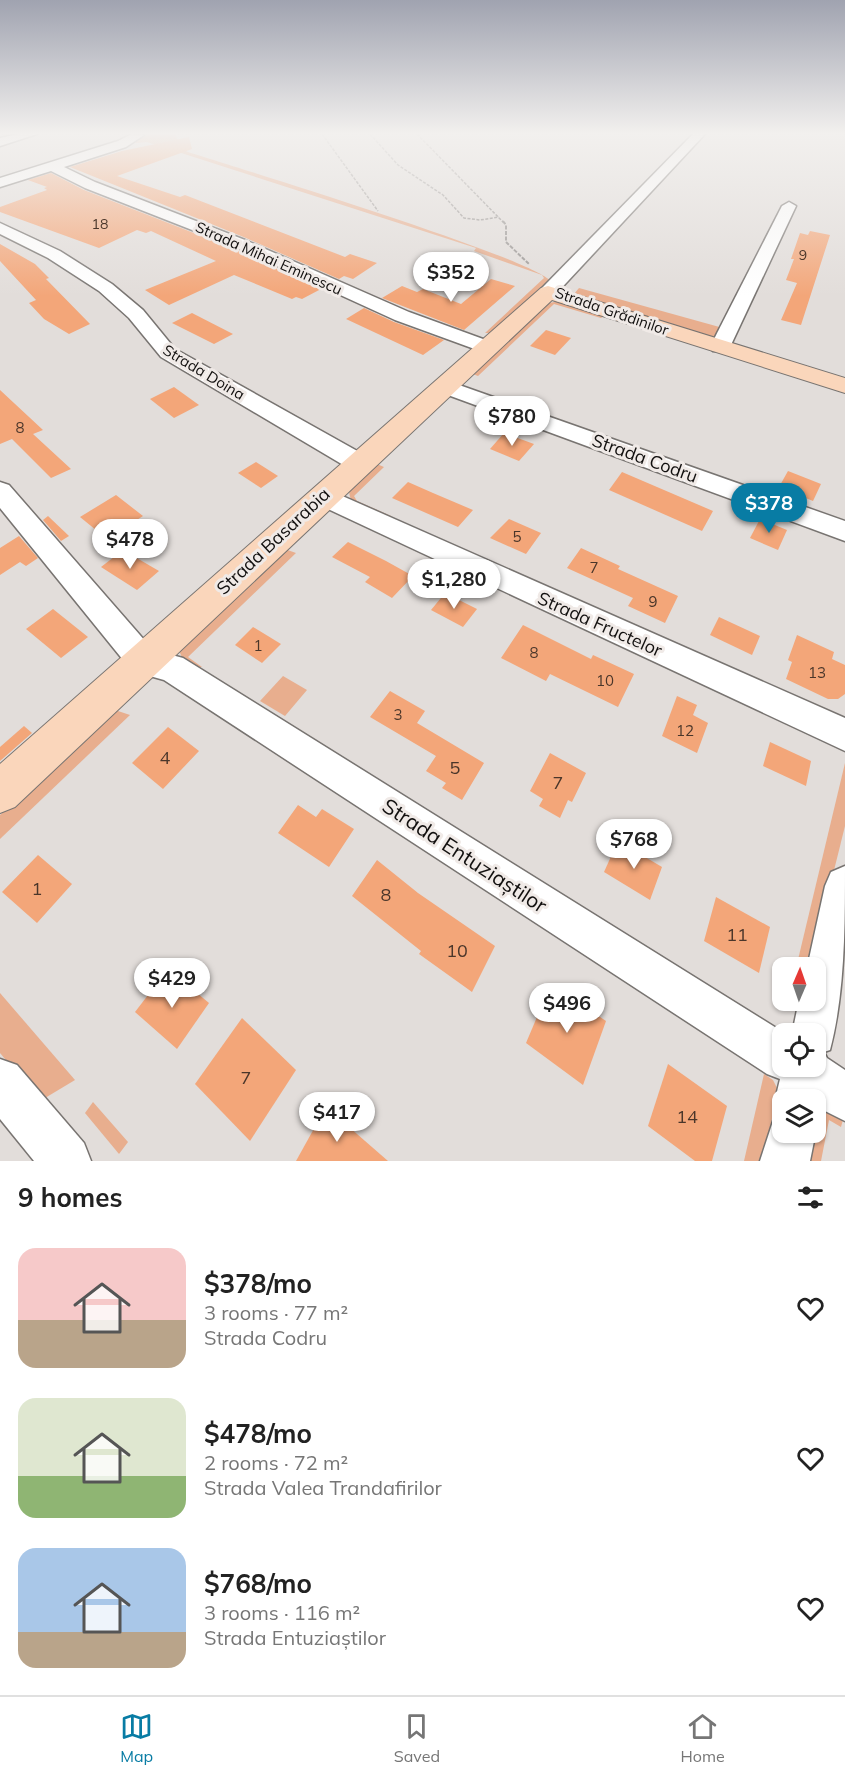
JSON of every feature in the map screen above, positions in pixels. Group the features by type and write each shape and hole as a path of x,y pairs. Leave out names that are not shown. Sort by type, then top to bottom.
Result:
{"street":[{"name":"Strada Mihai Eminescu","path":"98,188 239,243 402,316 487,347"},
{"name":"Strada Grădinilor","path":"647,188 548,292 845,386"},
{"path":"720,347 789,206"},
{"name":"Strada Doina","path":"0,228 60,258 100,285 135,314 168,353 359,463"},
{"name":"Strada Basarabia","path":"0,792 548,292"},
{"name":"Strada Codru","path":"445,386 845,531"},
{"path":"0,491 143,661"},
{"name":"Strada Fructelor","path":"322,496 845,735"},
{"name":"Strada Entuziaștilor","path":"143,661 172,668 772,1048"},
{"path":"812,1023 845,886"},
{"name":"Strada Entuziaștilor","path":"817,1077 845,1097"},
{"path":"0,1082 66,1161"},
{"path":"785,1161 789,1143"}],"path":[{"path":"361,188 378,211"},
{"path":"433,188 443,195 464,218 480,220 499,217"},
{"path":"471,188 506,225 506,242 529,264"}],"shaded area":[{"path":"290,188 302,188 444,235 497,255 539,274 474,251 476,248"},
{"path":"544,278 551,282 540,288 491,333 485,333"},
{"path":"579,288 723,328 720,335 714,338 574,294"},
{"path":"560,301 605,315 601,318 554,304 478,376 470,373 549,303"},
{"path":"372,462 384,467 354,496 357,501 391,516 384,517 352,501 351,485"},
{"path":"282,548 296,553 188,657 202,667 188,665 180,654 178,644"},
{"path":"283,676 307,690 285,716 260,701"},
{"path":"115,710 130,715 0,839 0,815 107,712"},
{"path":"845,763 845,826 812,957 799,957"},
{"path":"0,993 75,1080 40,1101 0,1053"},
{"path":"764,1074 773,1080 778,1089 772,1089 772,1118 763,1161 744,1161"},
{"path":"93,1102 128,1142 119,1154 85,1113"},
{"path":"826,1111 844,1116 841,1127 829,1120 826,1135"},
{"path":"807,1143 825,1143 821,1161 803,1161"}],"building":[{"path":"44,188 80,188 232,248 321,289 302,299 296,297 292,299 234,275 169,305 145,290 216,261 151,231 146,233 137,230 99,248 0,212 0,207 47,190"},
{"path":"123,188 154,188 180,197 185,195 345,257 350,254 377,263 353,279 344,276 339,279 246,238"},
{"path":"810,231 830,235 801,325 781,320 797,283 786,280 794,259 791,259 800,233 808,235"},
{"path":"0,244 35,264 49,278 46,279 90,324 69,334 44,319 29,303 36,300 0,261"},
{"path":"491,279 515,286 464,330 382,298 402,286 417,292 423,289 461,304"},
{"path":"364,308 394,322 444,340 423,355 346,319"},
{"path":"192,313 233,334 214,344 172,323"},
{"path":"546,330 571,338 555,355 530,346"},
{"path":"174,387 199,405 174,418 150,399"},
{"path":"0,390 43,430 33,434 71,469 51,478 12,439 0,444"},
{"path":"504,433 534,444 519,461 490,449"},
{"path":"256,462 278,476 261,488 238,473"},
{"path":"788,471 821,484 813,501 779,487"},
{"path":"622,472 713,511 702,531 609,490"},
{"path":"408,482 473,510 458,527 392,498"},
{"path":"116,495 143,516 107,539 80,517"},
{"path":"48,516 69,536 61,541 43,520"},
{"path":"509,519 541,533 526,554 490,538"},
{"path":"760,519 787,530 778,550 750,538"},
{"path":"19,536 38,558 26,566 20,562 0,575 0,548"},
{"path":"348,542 413,576 392,598 365,582 370,577 332,557"},
{"path":"581,548 620,566 618,569 678,596 665,623 628,606 633,598 567,568"},
{"path":"123,550 159,571 137,590 101,567"},
{"path":"445,593 477,609 463,627 431,610"},
{"path":"53,609 88,637 61,658 26,629"},
{"path":"719,617 760,636 752,655 710,635"},
{"path":"523,625 591,659 593,655 634,674 618,707 550,674 546,681 501,658"},
{"path":"253,627 281,644 262,663 235,645"},
{"path":"797,635 834,652 832,659 845,665 845,694 838,699 828,699 786,679 792,662 788,660"},
{"path":"390,691 425,711 417,723 484,763 462,800 442,788 446,783 426,771 436,756 370,717"},
{"path":"677,696 697,705 693,715 708,723 697,753 662,736"},
{"path":"24,726 32,733 0,761 0,747"},
{"path":"168,727 199,751 163,789 132,763"},
{"path":"770,742 811,761 806,786 763,766"},
{"path":"550,753 586,773 572,802 568,800 560,818 539,806 543,799 530,791"},
{"path":"298,805 316,817 322,809 354,829 329,867 278,833"},
{"path":"618,841 662,867 650,900 604,872"},
{"path":"38,855 72,884 37,923 2,892"},
{"path":"377,860 418,893 495,946 472,992 419,954 421,951 352,896"},
{"path":"716,897 770,927 759,973 704,941"},
{"path":"168,969 209,1003 177,1049 135,1012"},
{"path":"551,984 606,1021 583,1085 526,1043"},
{"path":"242,1018 296,1070 250,1141 195,1084"},
{"path":"668,1064 727,1106 712,1161 695,1161 648,1126"},
{"path":"326,1107 388,1161 296,1161"}]}
